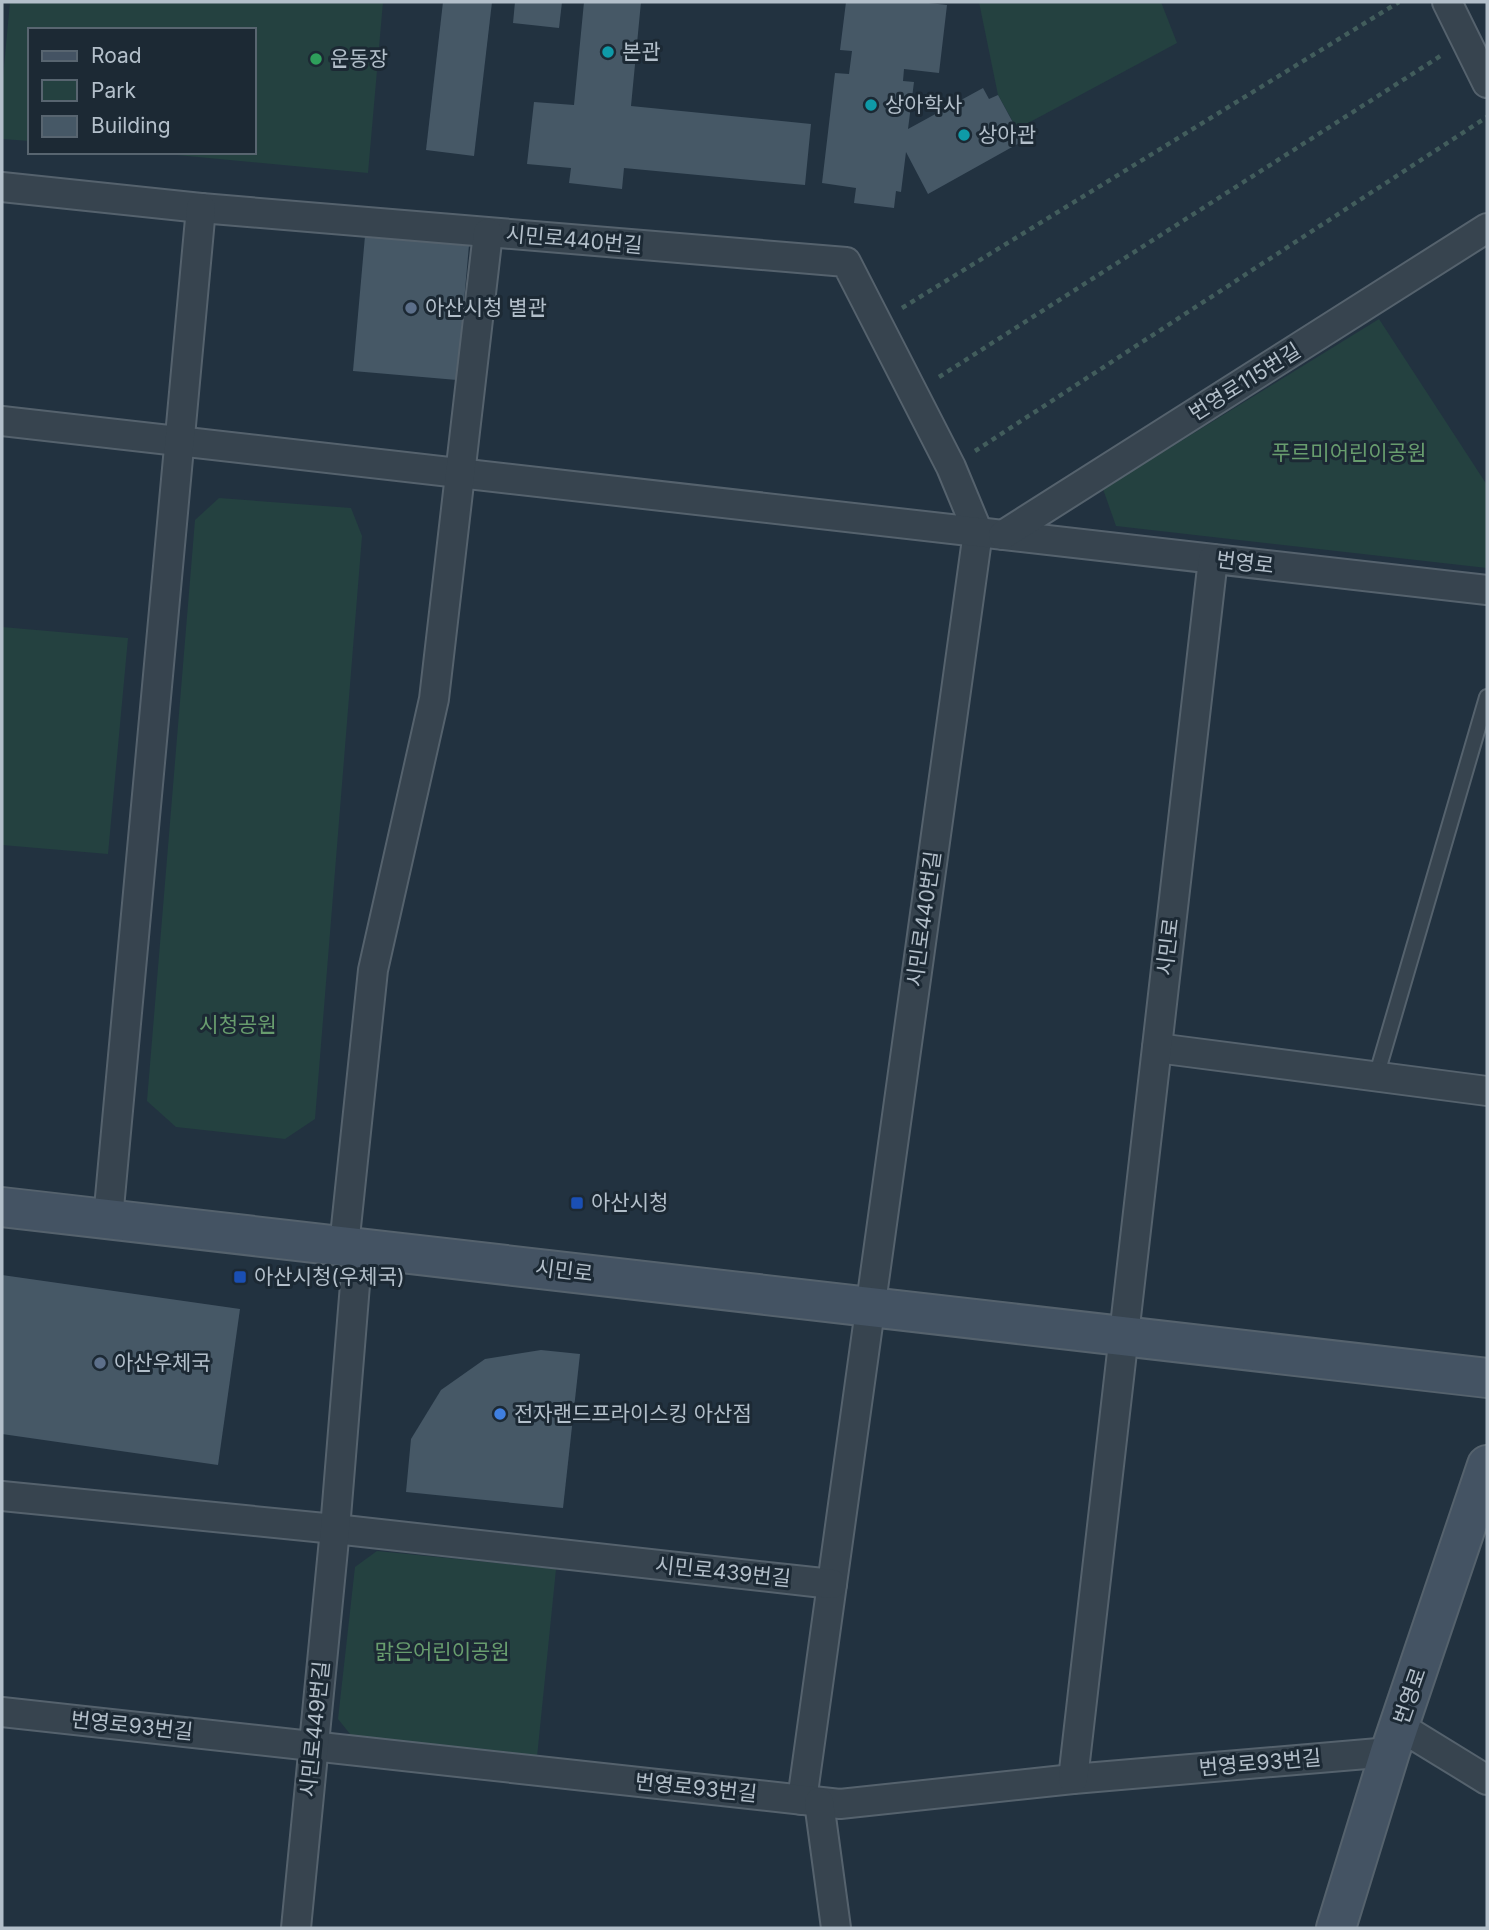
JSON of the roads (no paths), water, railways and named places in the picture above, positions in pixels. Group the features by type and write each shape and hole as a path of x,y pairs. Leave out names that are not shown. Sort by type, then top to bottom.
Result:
{"main road":[{"name":"시민로","path":"2,1207 1487,1377"},
{"name":"번영로","path":"1336,1928 1395,1739 1487,1465"}],"street":[{"path":"1447,2 1487,83"},
{"name":"시민로440번길","path":"2,187 201,208 846,262 951,467 991,534 870,1306"},
{"path":"108,1219 201,208"},
{"name":"번영로115번길","path":"991,534 1487,229"},
{"name":"시민로449번길","path":"296,1928 335,1529 351,1247 373,970 434,699 488,233"},
{"path":"2,421 991,534"},
{"name":"번영로","path":"991,534 1487,590"},
{"name":"시민로","path":"1125,1336 1213,559"},
{"path":"1157,1048 1487,1091"},
{"path":"836,1928 810,1801 832,1584 870,1306"},
{"path":"1073,1779 1125,1336"},
{"path":"2,1496 335,1529"},
{"name":"시민로439번길","path":"335,1529 832,1584"},
{"name":"번영로93번길","path":"2,1712 840,1804 1073,1779 1395,1739"},
{"path":"1395,1739 1487,1780"}],"lane":[{"path":"1376,1076 1487,697"}],"place":[{"name":"본관","path":"608,52"},
{"name":"운동장","path":"316,59"},
{"name":"상아학사","path":"871,105"},
{"name":"상아관","path":"964,135"},
{"name":"아산시청 별관","path":"411,308"},
{"name":"아산시청","path":"577,1203"},
{"name":"아산시청(우체국)","path":"240,1277"},
{"name":"아산우체국","path":"100,1363"},
{"name":"전자랜드프라이스킹 아산점","path":"500,1414"}],"park label":[{"name":"푸르미어린이공원","path":"1349,453"},
{"name":"시청공원","path":"238,1025"},
{"name":"맑은어린이공원","path":"442,1652"}]}
